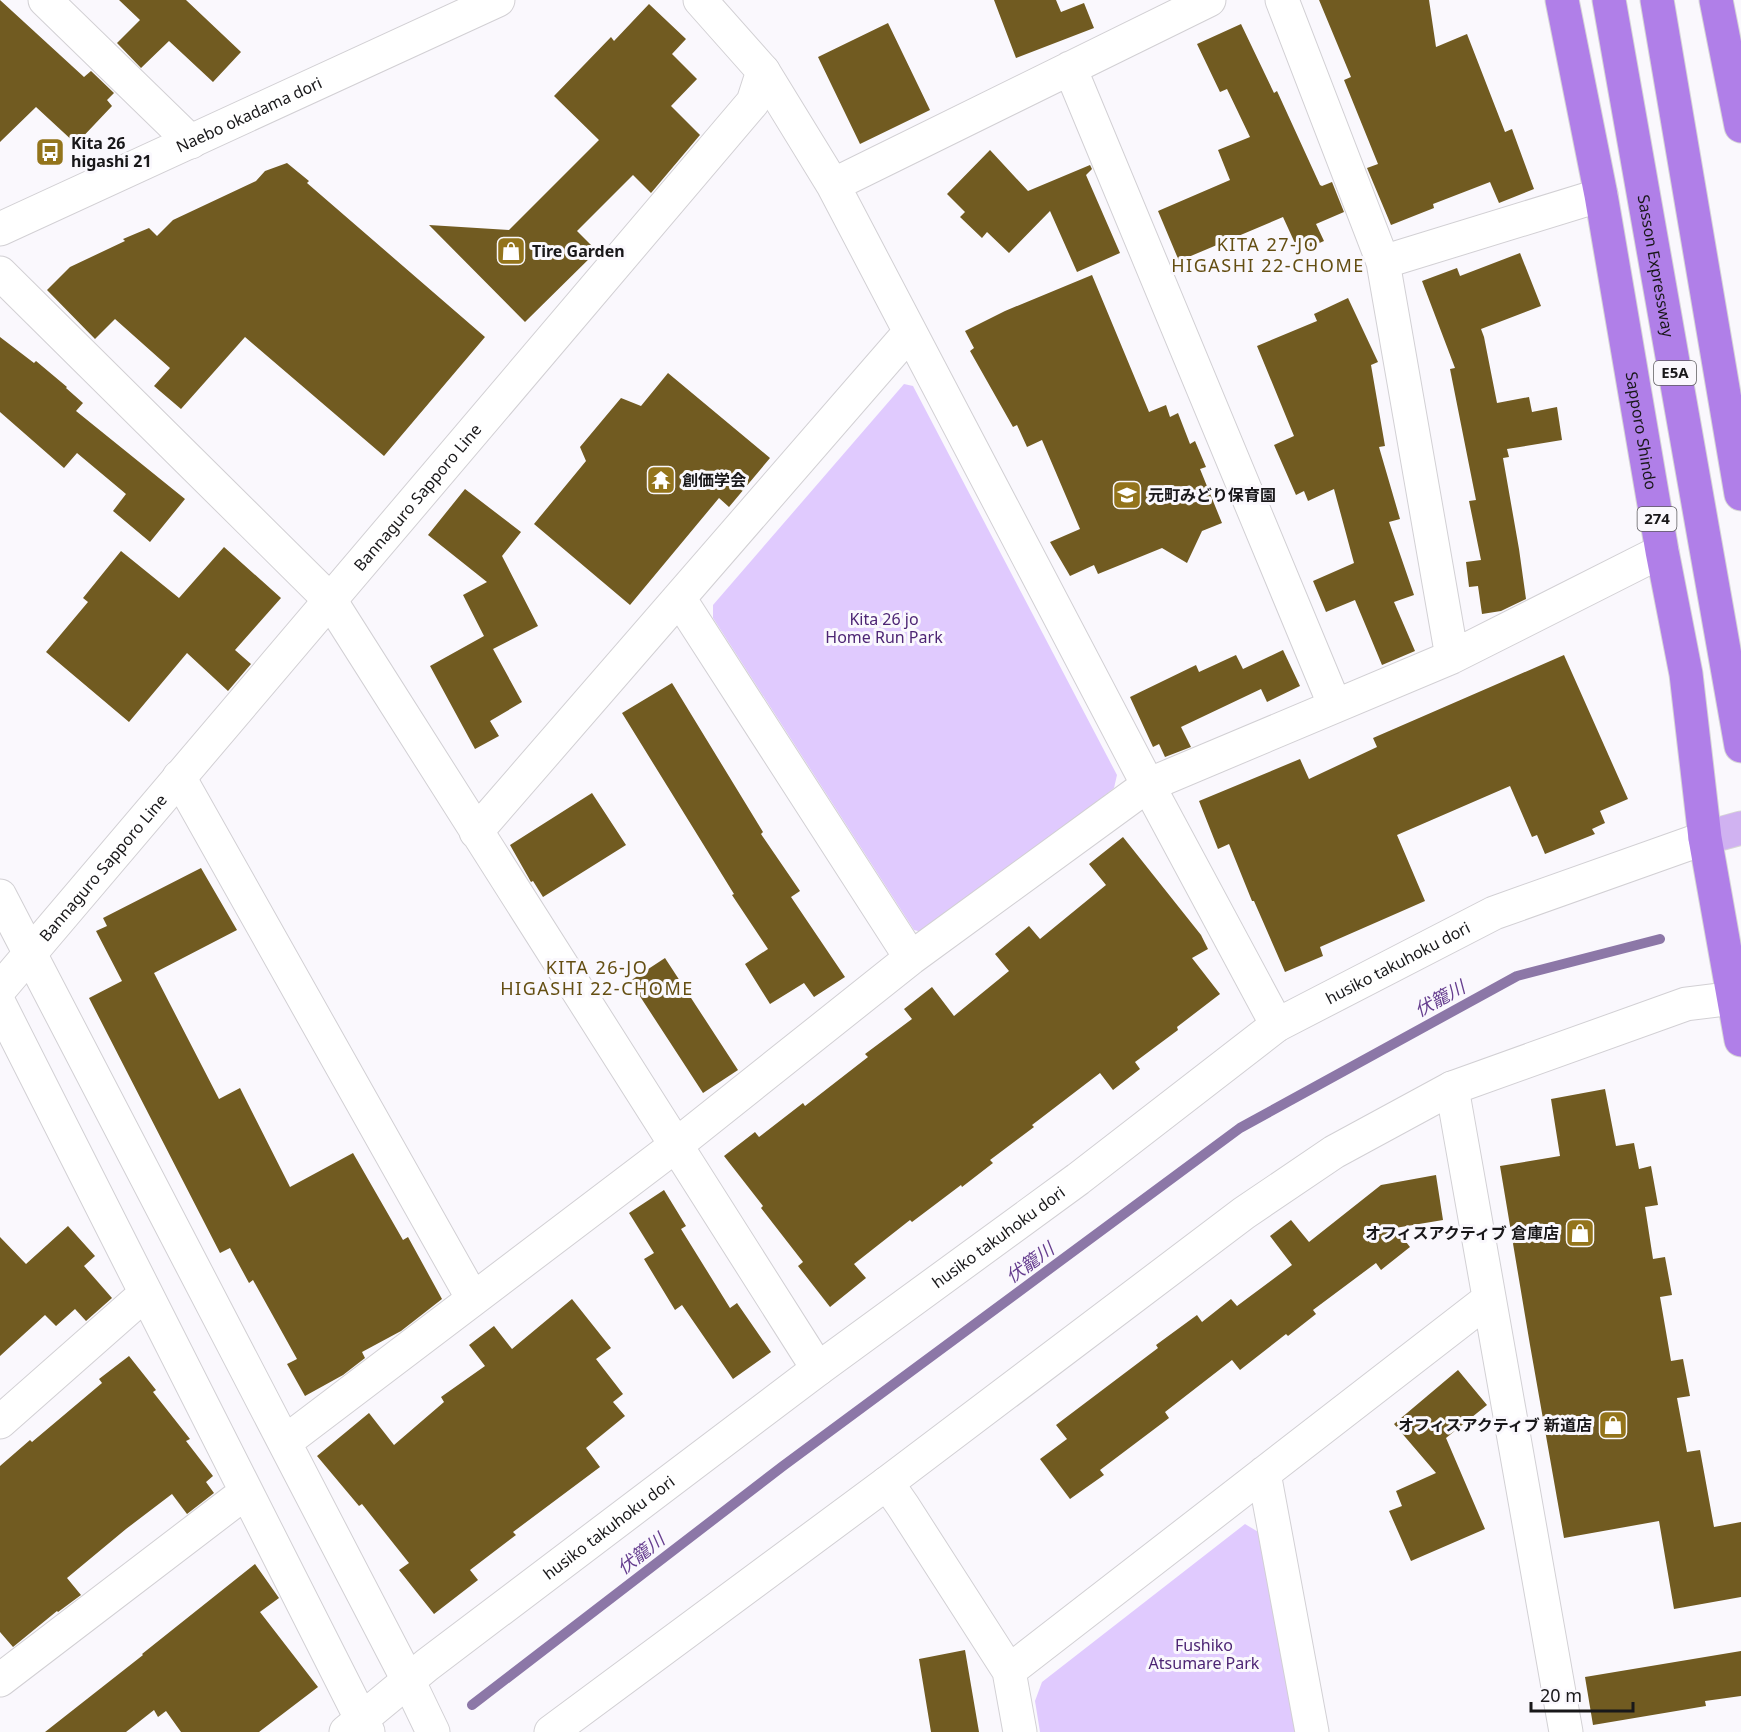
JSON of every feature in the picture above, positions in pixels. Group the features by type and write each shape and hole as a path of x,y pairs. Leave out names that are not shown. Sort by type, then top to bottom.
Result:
{"highway":[{"name":"Sapporo Shindo","path":"1563,0 1601,195 1662,551 1686,674 1705,838 1738,998 1741,1040"},
{"name":"Sasson Expressway","path":"1609,0 1741,746"},
{"name":"E5A","path":"1657,0 1741,494"},
{"path":"1716,0 1741,126"}],"main road":[{"path":"1705,838 1741,828"}],"street":[{"path":"45,0 191,142"},
{"name":"Naebo okadama dori","path":"0,229 498,0"},
{"path":"700,0 763,71 833,185 1148,785 1277,1024"},
{"path":"833,185 1209,0"},
{"path":"1282,0 1383,262 1452,657"},
{"path":"1070,68 1335,706"},
{"name":"Bannaguro Sapporo Line","path":"0,989 753,102 763,71"},
{"path":"1383,262 1601,195"},
{"path":"0,273 330,600 818,1369"},
{"path":"476,832 910,332"},
{"path":"285,1442 675,1146 911,958 1148,785 1452,657 1662,551"},
{"path":"679,598 911,958"},
{"path":"179,777 473,1299"},
{"name":"husiko takuhoku dori","path":"359,1728 408,1680 818,1369 1078,1179 1277,1024 1494,913 1705,838"},
{"path":"0,896 285,1442 433,1732"},
{"path":"551,1732 887,1483 1244,1213 1334,1152 1452,1088 1686,1004 1738,998"},
{"path":"0,1005 246,1492 359,1728"},
{"path":"1452,1088 1566,1732"},
{"path":"0,1422 145,1294"},
{"path":"1009,1671 1489,1299"},
{"path":"1264,1473 1312,1732"},
{"path":"887,1483 1009,1671 1020,1732"},
{"path":"0,1680 246,1492"}],"green space":[{"name":"Kita 26 jo Home Run Park","path":"904,384 913,386 1117,775 1114,788 930,934 914,930 713,618 713,605"},
{"name":"Fushiko Atsumare Park","path":"1245,1524 1265,1536 1298,1732 1040,1732 1035,1701 1042,1682"}],"building":[{"path":"0,0 84,77 91,71 114,93 107,100 112,106 76,144 36,107 0,142"},
{"path":"119,0 186,0 241,52 213,82 169,41 141,68 117,43 140,20"},
{"path":"994,0 1056,0 1061,12 1084,3 1094,28 1016,58"},
{"path":"1319,0 1429,0 1436,47 1467,34 1505,132 1512,129 1534,189 1499,203 1490,182 1433,204 1434,208 1391,225 1367,168 1378,164 1344,80 1351,77"},
{"path":"649,4 686,39 672,54 697,79 671,106 700,135 651,193 633,175 577,231 597,251 525,322 429,225 509,230 599,140 554,96 611,37 614,41"},
{"path":"888,23 930,110 860,144 818,57"},
{"path":"1241,24 1274,93 1277,91 1320,185 1332,182 1344,212 1316,224 1324,241 1299,252 1283,217 1179,261 1158,211 1230,180 1218,150 1250,137 1227,89 1220,92 1197,44"},
{"path":"990,150 1028,191 1090,165 1092,169 1086,175 1120,253 1077,272 1050,211 1009,253 987,232 982,238 960,217 965,212 947,194"},
{"path":"287,163 309,181 307,183 485,337 384,456 245,337 181,409 154,386 170,368 115,319 95,339 47,290 70,267 149,228 157,236 173,220 256,181 265,171"},
{"path":"1520,253 1541,306 1481,329 1497,403 1529,397 1532,412 1557,407 1562,440 1507,449 1509,457 1503,458 1526,599 1501,611 1482,614 1478,586 1469,587 1466,562 1481,560 1469,501 1476,500 1450,369 1455,368 1422,281 1457,268 1460,276"},
{"path":"1092,275 1149,412 1166,405 1170,417 1178,413 1190,444 1195,441 1206,467 1200,469 1222,523 1202,531 1187,563 1162,548 1098,574 1094,565 1070,576 1050,542 1080,529 1042,440 1027,447 1017,425 1013,427 970,351 974,348 965,331 1005,311"},
{"path":"1348,298 1378,362 1371,365 1385,446 1379,447 1400,519 1389,522 1414,595 1394,602 1415,651 1382,665 1355,600 1326,612 1313,581 1354,563 1334,489 1308,501 1304,491 1296,495 1274,445 1294,436 1257,346 1317,321 1314,314"},
{"path":"0,337 34,363 36,361 67,387 83,403 76,411 185,499 150,542 113,511 126,494 77,453 64,468 0,412"},
{"name":"創価学会","path":"668,373 770,458 729,507 719,498 630,605 534,524 586,461 580,447 621,398 641,406"},
{"path":"465,489 521,532 502,556 538,626 493,649 522,702 490,721 499,736 475,749 430,666 484,636 463,595 487,582 428,535"},
{"path":"224,547 281,598 235,650 251,664 228,691 187,653 129,722 46,652 88,602 83,598 121,551 179,598"},
{"path":"1283,650 1300,686 1267,702 1261,689 1181,727 1191,747 1165,757 1159,744 1153,747 1130,697 1196,665 1199,672 1236,655 1243,669"},
{"path":"1564,655 1628,799 1600,811 1605,823 1592,829 1595,834 1545,854 1537,835 1532,837 1510,786 1397,835 1425,901 1320,947 1323,956 1285,972 1229,844 1218,849 1199,801 1300,759 1309,779 1377,747 1373,738"},
{"path":"672,683 763,832 761,834 800,891 791,897 845,977 814,997 804,983 770,1004 745,964 768,949 732,895 734,894 622,713"},
{"path":"592,793 626,845 543,897 533,881 531,882 510,845"},
{"path":"1123,837 1201,935 1208,949 1192,958 1220,994 1177,1027 1178,1030 1135,1062 1140,1069 1113,1090 1100,1073 990,1160 993,1163 912,1222 910,1220 854,1264 866,1278 830,1307 798,1266 803,1262 724,1156 755,1132 759,1137 803,1103 805,1106 868,1057 865,1054 912,1019 904,1009 932,987 954,1016 1009,971 995,954 1029,926 1040,939 1106,885 1089,864"},
{"path":"201,868 237,930 154,973 219,1099 240,1088 290,1187 353,1153 403,1240 408,1237 442,1299 401,1331 362,1352 365,1358 343,1375 305,1396 287,1364 297,1359 253,1280 249,1283 230,1248 220,1253 89,998 122,981 96,931 107,926 103,918"},
{"path":"665,958 738,1070 703,1093 630,981"},
{"path":"1605,1089 1616,1146 1634,1143 1639,1169 1651,1166 1658,1205 1645,1207 1653,1259 1665,1257 1672,1295 1660,1297 1671,1361 1683,1359 1690,1396 1677,1398 1687,1452 1700,1450 1714,1527 1741,1522 1741,1597 1674,1609 1659,1521 1564,1538 1500,1166 1560,1156 1551,1099"},
{"path":"1436,1175 1443,1220 1395,1228 1410,1247 1381,1270 1376,1263 1313,1310 1316,1314 1240,1370 1232,1360 1165,1412 1169,1418 1100,1470 1104,1475 1070,1499 1040,1459 1067,1439 1056,1425 1158,1348 1156,1345 1197,1315 1202,1322 1231,1299 1237,1306 1292,1265 1270,1236 1291,1220 1309,1242 1381,1185"},
{"path":"664,1190 686,1226 681,1229 730,1308 737,1303 771,1352 733,1379 682,1305 675,1310 644,1259 654,1253 629,1213"},
{"path":"68,1226 95,1256 84,1266 112,1298 86,1321 75,1309 56,1326 45,1315 0,1356 0,1237 26,1264"},
{"path":"572,1299 611,1348 596,1359 623,1394 613,1402 625,1416 586,1448 600,1467 513,1532 516,1535 470,1570 478,1580 434,1614 399,1570 409,1563 362,1504 359,1506 317,1456 369,1413 394,1445 444,1402 441,1397 485,1366 469,1345 494,1326 512,1349"},
{"path":"129,1356 156,1390 153,1392 190,1439 186,1441 213,1476 206,1482 214,1493 187,1514 172,1494 126,1529 67,1578 81,1595 57,1611 13,1647 0,1632 0,1466 102,1383 99,1379"},
{"path":"1458,1370 1487,1405 1446,1438 1485,1529 1411,1561 1389,1511 1402,1506 1396,1491 1436,1473 1394,1424"},
{"path":"255,1564 279,1598 260,1612 318,1687 259,1732 181,1732 166,1711 158,1717 154,1710 126,1732 45,1732 143,1655"},
{"path":"965,1650 979,1732 931,1732 919,1659"},
{"path":"1741,1651 1741,1696 1705,1701 1706,1706 1593,1725 1585,1677"}],"waterway":[{"name":"伏籠川","path":"472,1705 783,1466 1240,1128 1517,976 1660,939"}],"place":[{"name":"Kita 26 higashi 21","path":"50,152"},
{"name":"Tire Garden","path":"511,251"},
{"name":"創価学会","path":"661,480"},
{"name":"元町みどり保育園","path":"1127,495"},
{"name":"オフィスアクティブ 倉庫店","path":"1580,1233"},
{"name":"オフィスアクティブ 新道店","path":"1613,1425"}],"district":[{"name":"KITA 27-JO HIGASHI 22-CHOME","path":"1268,255"},
{"name":"KITA 26-JO HIGASHI 22-CHOME","path":"597,978"}]}
